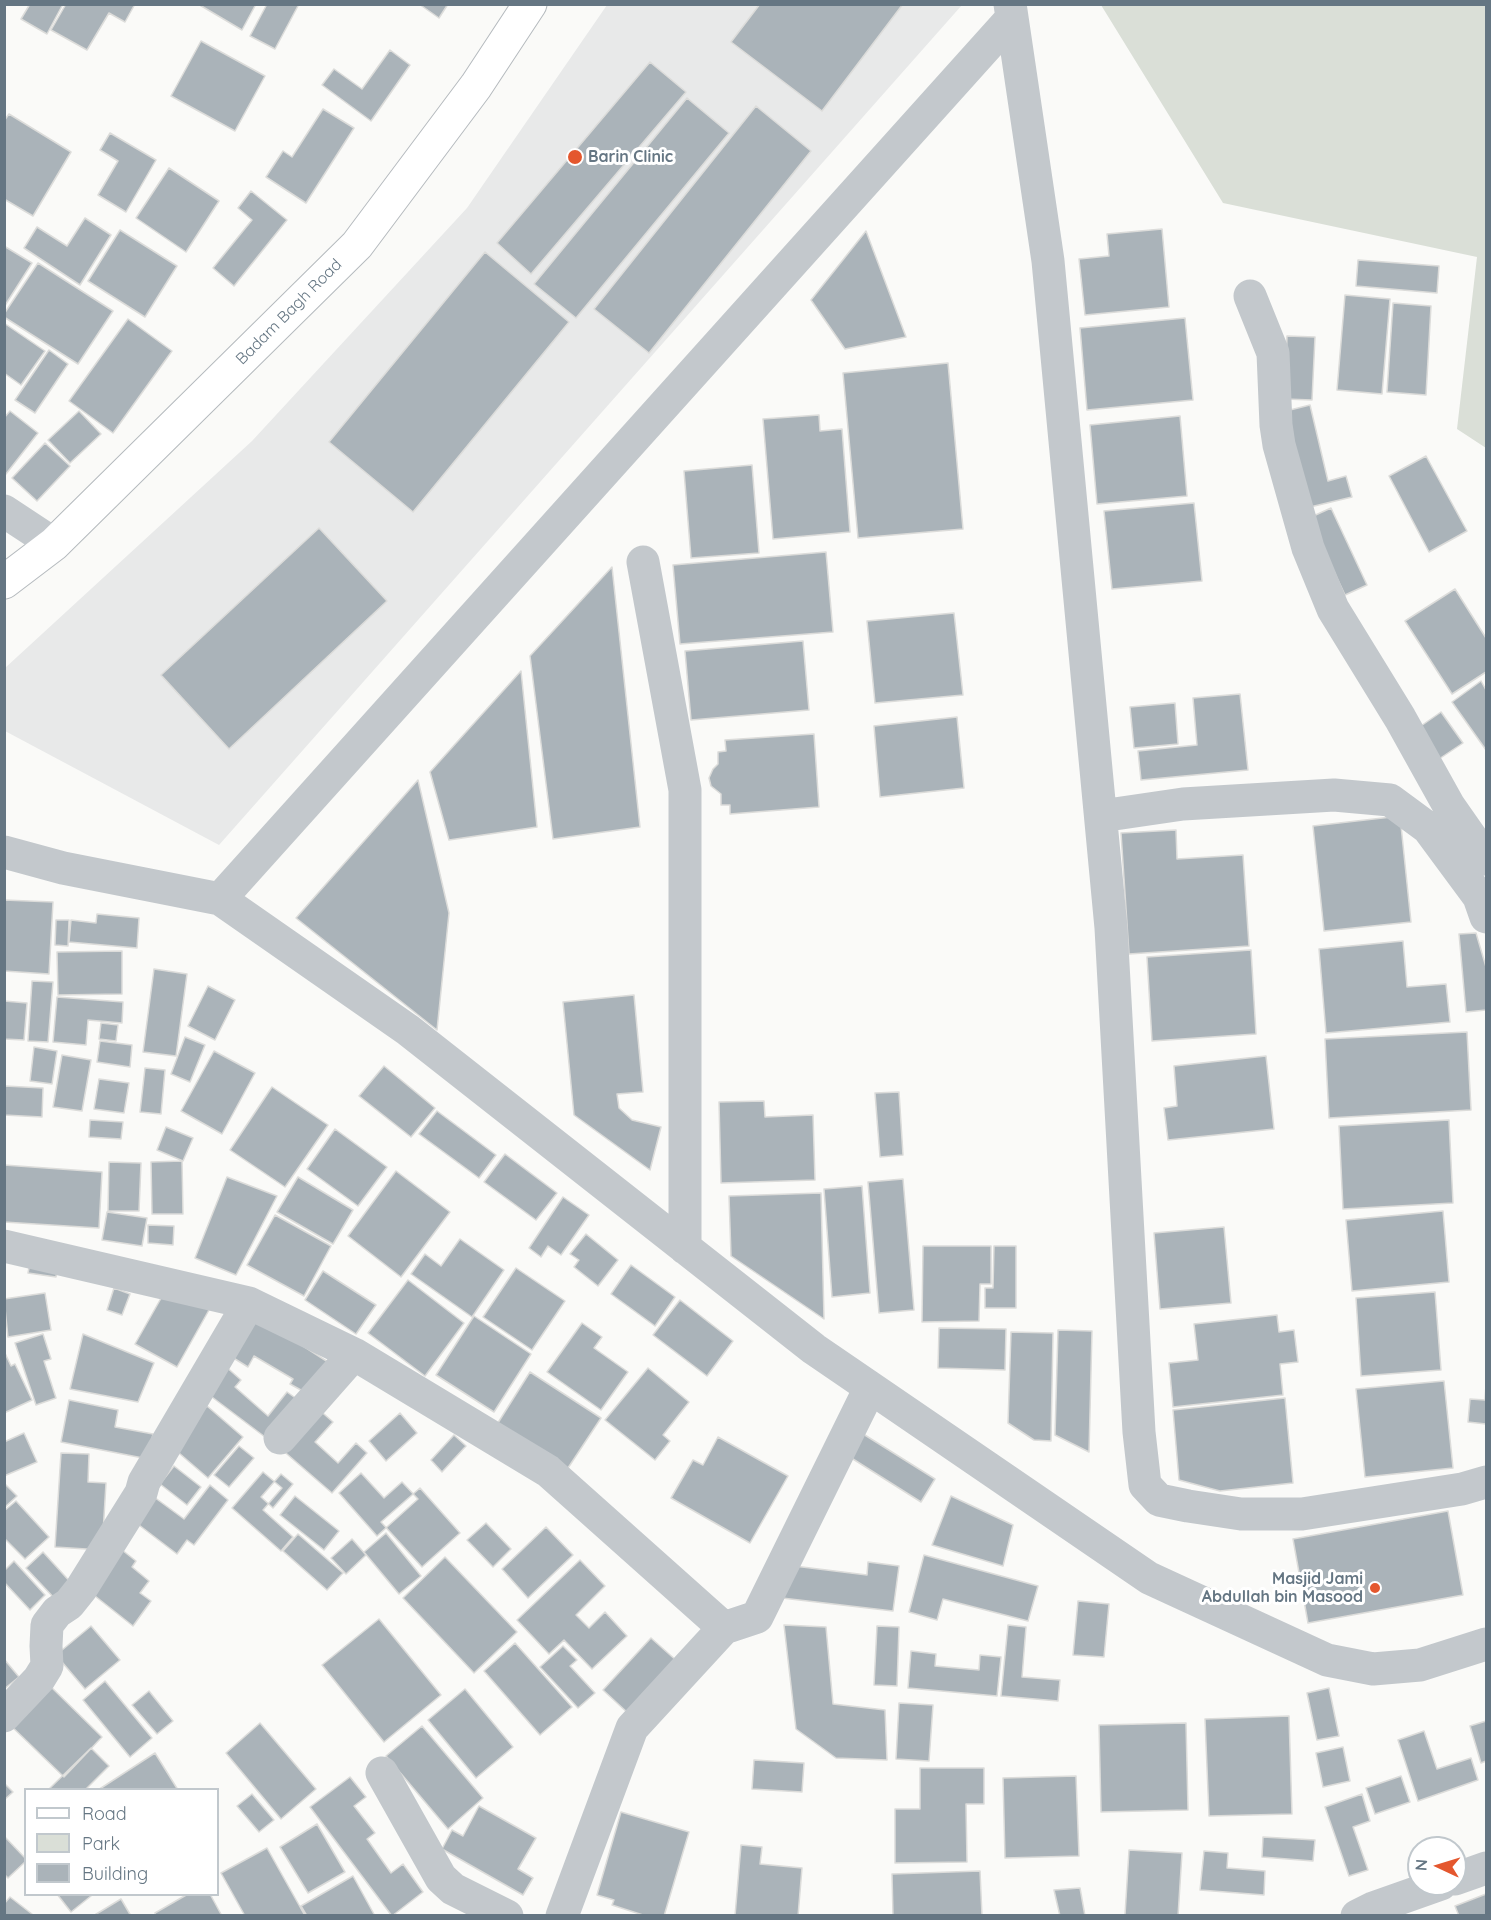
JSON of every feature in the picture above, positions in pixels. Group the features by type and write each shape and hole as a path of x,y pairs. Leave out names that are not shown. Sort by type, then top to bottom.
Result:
{"main road":[{"name":"Badam Bagh Road","path":"4,582 54,544 357,244 476,86 530,4"}],"street":[{"path":"1011,11 1048,261 1112,928 1139,1432 1145,1485 1159,1500 1188,1506 1241,1514 1302,1514 1462,1490 1486,1482"},
{"path":"220,899 1011,11"},
{"path":"1250,296 1274,353 1276,425 1279,445 1308,548 1333,609 1400,718 1449,806 1486,859"},
{"path":"4,511 54,544"},
{"path":"643,562 685,790 685,1248"},
{"path":"1101,816 1183,804 1322,796 1390,800 1428,828 1479,897 1486,917"},
{"path":"4,852 63,868 220,899 408,1030 813,1349 1149,1578 1327,1660 1373,1669 1420,1665 1486,1644"},
{"path":"4,1246 249,1303 354,1354 548,1471 724,1628"},
{"path":"4,1716 39,1679 47,1666 47,1625 81,1589 141,1493 144,1482 249,1303"},
{"path":"280,1438 354,1354"},
{"path":"562,1916 632,1728 724,1628 757,1617 870,1388"},
{"path":"382,1773 441,1878 453,1889 507,1916"},
{"path":"1467,1875 1486,1868"},
{"path":"1357,1916 1407,1896"}],"shaded area":[{"path":"607,5 962,5 219,845 5,731 5,668 252,441 467,208"}],"green space":[{"path":"1101,5 1486,5 1486,448 1457,429 1477,257 1223,203"}],"building":[{"path":"30,4 63,4 47,34 21,19"},
{"path":"66,4 135,4 125,22 109,13 87,50 51,30"},
{"path":"198,4 256,4 242,30"},
{"path":"267,4 299,4 275,49 250,36"},
{"path":"419,4 448,4 439,18"},
{"path":"760,4 903,4 822,111 731,42"},
{"path":"201,41 265,76 235,131 171,96"},
{"path":"390,50 410,65 371,121 322,85 334,69 362,89"},
{"path":"650,62 686,92 531,274 497,243"},
{"path":"687,98 729,133 576,318 534,284"},
{"path":"756,106 811,151 649,353 594,309"},
{"path":"323,109 354,128 306,203 266,177 283,151 292,157"},
{"path":"9,114 71,152 33,216 4,199 4,121"},
{"path":"110,133 156,160 126,212 98,195 118,161 100,150"},
{"path":"169,168 219,201 186,252 136,218"},
{"path":"251,191 287,220 234,286 213,268 252,220 238,208"},
{"path":"85,218 111,235 80,285 24,248 37,227 67,246"},
{"path":"1162,229 1169,307 1085,315 1079,259 1109,256 1107,234"},
{"path":"120,230 177,266 145,317 88,281"},
{"path":"866,231 906,337 845,349 811,300"},
{"path":"4,246 32,263 4,307"},
{"path":"485,252 569,322 413,512 329,442"},
{"path":"1358,260 1439,266 1437,293 1356,286"},
{"path":"38,263 113,311 78,364 4,317"},
{"path":"1345,295 1390,299 1382,394 1337,390"},
{"path":"1393,303 1431,306 1426,395 1387,392"},
{"path":"1185,318 1193,400 1087,410 1080,328"},
{"path":"128,319 172,351 113,433 69,401"},
{"path":"4,323 45,351 21,385 4,373"},
{"path":"1287,336 1315,337 1312,400 1285,399"},
{"path":"49,350 68,364 35,413 15,400"},
{"path":"948,363 963,529 858,538 843,373"},
{"path":"1310,405 1328,481 1346,476 1352,497 1306,508 1282,412"},
{"path":"10,411 38,433 6,474 4,473 4,418"},
{"path":"79,411 101,434 70,463 48,440"},
{"path":"819,415 820,431 842,429 850,532 773,539 763,419"},
{"path":"1180,416 1187,496 1097,504 1090,425"},
{"path":"45,443 70,466 37,501 12,478"},
{"path":"1426,456 1467,531 1429,552 1389,476"},
{"path":"752,465 759,553 691,558 684,471"},
{"path":"1194,503 1202,581 1112,589 1104,511"},
{"path":"1331,508 1367,585 1345,595 1309,518"},
{"path":"319,528 387,601 229,749 161,675"},
{"path":"826,552 833,632 680,644 673,565"},
{"path":"612,567 640,827 553,839 530,656"},
{"path":"1455,589 1486,638 1486,672 1452,694 1405,621"},
{"path":"954,613 963,695 875,703 867,621"},
{"path":"803,641 809,710 691,720 685,651"},
{"path":"521,671 537,827 449,840 430,772"},
{"path":"1481,681 1486,690 1486,750 1452,702"},
{"path":"1240,694 1248,770 1141,780 1138,751 1197,745 1193,698"},
{"path":"1175,703 1178,744 1134,748 1130,707"},
{"path":"1441,712 1463,743 1439,759 1418,728"},
{"path":"957,717 964,788 880,797 874,726"},
{"path":"814,734 819,807 730,814 730,805 721,805 721,794 711,786 709,778 718,764 718,752 726,751 725,740"},
{"path":"418,780 449,913 437,1030 296,918"},
{"path":"1400,816 1411,922 1324,931 1313,826"},
{"path":"1176,830 1177,859 1243,855 1249,946 1129,954 1121,833"},
{"path":"4,900 53,902 49,974 4,971"},
{"path":"97,914 139,918 137,948 69,942 71,920 96,923"},
{"path":"56,920 69,920 68,946 55,945"},
{"path":"1476,933 1486,967 1486,1010 1466,1012 1459,934"},
{"path":"1403,941 1407,987 1446,984 1450,1022 1326,1033 1319,949"},
{"path":"1251,950 1256,1034 1152,1041 1147,957"},
{"path":"122,951 122,994 58,995 57,952"},
{"path":"154,969 187,974 176,1056 143,1052"},
{"path":"32,981 53,982 48,1042 28,1041"},
{"path":"208,986 235,1000 215,1040 188,1026"},
{"path":"634,995 643,1092 617,1094 619,1108 632,1120 661,1127 650,1170 574,1115 563,1002"},
{"path":"57,997 123,1002 122,1023 88,1020 86,1045 53,1042"},
{"path":"4,1001 27,1003 24,1040 4,1039"},
{"path":"101,1023 118,1025 116,1041 99,1039"},
{"path":"1467,1032 1471,1110 1329,1118 1325,1039"},
{"path":"185,1037 205,1045 190,1082 171,1074"},
{"path":"100,1041 132,1045 130,1067 97,1062"},
{"path":"34,1047 57,1051 52,1084 30,1081"},
{"path":"214,1051 255,1073 222,1134 181,1111"},
{"path":"62,1055 91,1060 82,1111 53,1107"},
{"path":"1266,1056 1274,1129 1168,1140 1164,1108 1177,1106 1174,1066"},
{"path":"384,1066 435,1108 411,1137 359,1096"},
{"path":"145,1068 165,1070 161,1114 140,1112"},
{"path":"99,1079 129,1083 124,1113 94,1109"},
{"path":"5,1086 43,1088 42,1117 4,1115"},
{"path":"272,1087 328,1125 285,1187 230,1150"},
{"path":"899,1092 903,1155 880,1157 875,1093"},
{"path":"764,1101 765,1117 813,1115 815,1180 721,1183 719,1102"},
{"path":"437,1111 496,1155 479,1178 419,1134"},
{"path":"90,1120 123,1122 121,1139 89,1137"},
{"path":"1449,1120 1453,1203 1343,1209 1339,1126"},
{"path":"166,1127 193,1138 183,1161 157,1150"},
{"path":"335,1129 387,1167 358,1206 307,1169"},
{"path":"505,1154 557,1193 536,1220 484,1182"},
{"path":"182,1161 183,1214 152,1214 151,1162"},
{"path":"109,1162 141,1163 139,1211 108,1211"},
{"path":"4,1165 102,1172 99,1228 4,1222"},
{"path":"396,1171 450,1212 401,1277 348,1236"},
{"path":"227,1177 277,1196 236,1275 195,1258"},
{"path":"298,1177 353,1210 333,1244 277,1212"},
{"path":"903,1179 914,1310 879,1313 868,1182"},
{"path":"862,1186 870,1293 832,1297 824,1189"},
{"path":"821,1193 824,1319 731,1256 729,1196"},
{"path":"563,1197 589,1215 561,1255 548,1246 541,1257 529,1248"},
{"path":"1443,1211 1449,1282 1352,1291 1346,1220"},
{"path":"107,1212 147,1218 142,1246 102,1240"},
{"path":"275,1215 331,1246 304,1296 247,1265"},
{"path":"148,1225 174,1226 173,1245 148,1243"},
{"path":"1224,1227 1231,1303 1160,1309 1154,1233"},
{"path":"586,1234 618,1260 598,1286 574,1267 579,1260 570,1254"},
{"path":"460,1239 504,1270 472,1317 411,1274 425,1254 441,1266"},
{"path":"923,1246 991,1246 991,1284 980,1284 979,1321 922,1322"},
{"path":"994,1246 1016,1246 1016,1308 985,1308 985,1288 993,1288"},
{"path":"31,1257 58,1261 56,1277 28,1273"},
{"path":"631,1265 675,1297 655,1326 611,1294"},
{"path":"516,1268 565,1301 532,1350 483,1317"},
{"path":"323,1271 376,1305 356,1334 305,1300"},
{"path":"408,1280 464,1323 425,1376 368,1333"},
{"path":"168,1286 209,1310 177,1367 135,1344"},
{"path":"114,1288 130,1294 122,1315 107,1310"},
{"path":"1435,1292 1441,1370 1361,1376 1356,1298"},
{"path":"45,1293 51,1330 8,1337 4,1299"},
{"path":"680,1300 733,1341 707,1376 653,1335"},
{"path":"252,1313 331,1364 310,1395 290,1384 293,1379 254,1356 248,1367 227,1354"},
{"path":"1277,1315 1279,1332 1294,1330 1298,1362 1280,1364 1283,1395 1173,1407 1169,1363 1198,1360 1194,1324"},
{"path":"474,1316 531,1354 494,1412 436,1375"},
{"path":"582,1323 602,1337 594,1348 628,1372 601,1410 547,1372"},
{"path":"939,1328 1006,1329 1005,1370 938,1368"},
{"path":"1058,1330 1092,1331 1089,1452 1055,1435"},
{"path":"1011,1332 1053,1333 1051,1441 1034,1440 1008,1423"},
{"path":"43,1334 51,1359 44,1361 56,1398 36,1405 15,1343"},
{"path":"83,1334 154,1363 138,1402 70,1389"},
{"path":"4,1351 11,1366 15,1364 32,1400 4,1413"},
{"path":"224,1365 241,1380 235,1387 268,1416 287,1392 301,1402 269,1440 208,1394"},
{"path":"648,1368 689,1402 663,1435 670,1441 655,1460 605,1420"},
{"path":"530,1372 601,1418 566,1471 496,1426"},
{"path":"1444,1381 1453,1468 1365,1477 1356,1389"},
{"path":"1486,1384 1486,1424 1468,1422 1470,1399 1485,1400"},
{"path":"1285,1398 1293,1483 1220,1491 1179,1480 1173,1410"},
{"path":"69,1400 118,1410 115,1427 153,1434 148,1459 61,1442"},
{"path":"207,1406 243,1437 208,1478 172,1447"},
{"path":"316,1407 333,1422 315,1442 338,1463 356,1443 367,1453 332,1493 280,1448"},
{"path":"400,1413 417,1433 386,1461 369,1441"},
{"path":"860,1432 935,1479 921,1502 845,1454"},
{"path":"24,1433 37,1462 4,1476 4,1442"},
{"path":"454,1435 466,1446 442,1472 431,1460"},
{"path":"718,1437 788,1476 750,1543 671,1498 693,1460 703,1465"},
{"path":"239,1446 254,1458 229,1487 214,1475"},
{"path":"61,1453 89,1454 88,1482 106,1483 102,1550 55,1547"},
{"path":"174,1466 201,1487 187,1505 160,1484"},
{"path":"263,1472 282,1488 263,1510 293,1537 281,1551 232,1508"},
{"path":"361,1473 384,1498 402,1482 418,1499 377,1536 339,1493"},
{"path":"281,1474 293,1484 273,1508 261,1497"},
{"path":"4,1483 17,1496 4,1508"},
{"path":"210,1485 228,1500 194,1545 187,1540 177,1554 135,1522 154,1497 184,1519"},
{"path":"420,1488 460,1533 422,1567 381,1522"},
{"path":"295,1496 339,1531 324,1550 280,1515"},
{"path":"951,1496 1013,1525 1003,1566 932,1545"},
{"path":"16,1501 49,1537 25,1559 4,1538 4,1511"},
{"path":"1448,1511 1463,1595 1308,1623 1293,1539"},
{"path":"486,1523 511,1549 493,1567 467,1540"},
{"path":"546,1527 573,1555 528,1598 502,1569"},
{"path":"386,1533 421,1576 399,1594 364,1552"},
{"path":"298,1534 343,1573 327,1590 283,1551"},
{"path":"352,1539 366,1555 346,1574 331,1558"},
{"path":"122,1550 136,1561 132,1567 149,1581 140,1593 151,1601 133,1626 90,1592"},
{"path":"43,1552 73,1585 56,1600 26,1568"},
{"path":"924,1555 1038,1586 1028,1621 943,1599 937,1620 909,1612"},
{"path":"445,1557 517,1632 474,1673 403,1598"},
{"path":"580,1560 605,1586 576,1615 589,1628 605,1612 627,1636 592,1669 564,1640 549,1654 517,1620"},
{"path":"14,1561 45,1595 30,1610 4,1582 4,1571"},
{"path":"868,1562 899,1566 893,1611 782,1598 786,1565 867,1575"},
{"path":"1078,1601 1109,1604 1104,1657 1073,1655"},
{"path":"379,1619 441,1695 384,1742 322,1665"},
{"path":"784,1625 826,1627 833,1704 885,1710 887,1760 836,1758 796,1729"},
{"path":"1008,1625 1026,1627 1022,1677 1060,1680 1058,1701 1001,1696"},
{"path":"91,1626 120,1660 85,1689 56,1655"},
{"path":"877,1626 899,1627 897,1686 874,1685"},
{"path":"651,1638 678,1662 629,1714 603,1690"},
{"path":"515,1643 572,1707 540,1735 484,1671"},
{"path":"563,1646 577,1660 570,1666 595,1693 578,1708 540,1667"},
{"path":"911,1651 936,1654 935,1666 979,1670 980,1655 1001,1657 997,1696 908,1688"},
{"path":"4,1659 19,1677 4,1689"},
{"path":"105,1681 152,1738 130,1757 83,1700"},
{"path":"46,1682 102,1737 64,1777 7,1722"},
{"path":"1329,1688 1339,1736 1317,1740 1307,1693"},
{"path":"465,1689 513,1747 476,1778 428,1720"},
{"path":"149,1691 173,1721 157,1734 132,1705"},
{"path":"899,1703 933,1705 929,1761 896,1759"},
{"path":"1289,1716 1292,1814 1209,1816 1205,1719"},
{"path":"1486,1721 1486,1761 1481,1763 1470,1726"},
{"path":"260,1723 316,1789 281,1819 226,1753"},
{"path":"1186,1723 1188,1810 1101,1812 1099,1725"},
{"path":"422,1726 483,1798 448,1829 386,1756"},
{"path":"1424,1731 1437,1769 1471,1758 1478,1780 1418,1801 1398,1740"},
{"path":"1343,1747 1350,1781 1323,1787 1316,1753"},
{"path":"91,1748 109,1766 87,1788 50,1788"},
{"path":"155,1753 177,1788 101,1788"},
{"path":"754,1760 804,1763 802,1792 752,1789"},
{"path":"920,1768 984,1768 984,1804 966,1804 967,1862 895,1863 895,1809 920,1809"},
{"path":"1076,1776 1079,1856 1005,1858 1003,1778"},
{"path":"1401,1776 1410,1802 1375,1814 1366,1788"},
{"path":"350,1777 366,1797 354,1806 375,1833 367,1839 391,1873 403,1864 423,1892 392,1916 310,1807"},
{"path":"4,1783 13,1792 4,1800"},
{"path":"252,1794 274,1820 259,1832 237,1806"},
{"path":"1362,1794 1370,1821 1353,1827 1368,1870 1349,1876 1325,1807"},
{"path":"479,1806 536,1838 518,1869 533,1878 523,1895 442,1849 452,1830 463,1836"},
{"path":"621,1812 689,1832 664,1916 646,1916 612,1905 614,1900 597,1895"},
{"path":"317,1824 345,1872 308,1893 280,1847"},
{"path":"4,1836 24,1857 24,1863 8,1878 4,1874"},
{"path":"1263,1837 1315,1840 1313,1861 1262,1857"},
{"path":"741,1845 762,1847 760,1864 802,1868 798,1916 735,1916"},
{"path":"267,1848 304,1914 302,1916 245,1916 221,1873"},
{"path":"1129,1850 1182,1853 1178,1916 1125,1915"},
{"path":"1204,1851 1228,1853 1227,1868 1265,1871 1264,1895 1200,1890"},
{"path":"980,1871 982,1916 893,1916 892,1874"},
{"path":"353,1876 375,1916 307,1916 301,1906"},
{"path":"1080,1888 1085,1916 1060,1916 1054,1890"},
{"path":"1486,1894 1486,1916 1459,1916 1455,1906"},
{"path":"59,1896 91,1896 71,1912"},
{"path":"185,1896 211,1896 222,1916 156,1916 155,1913"},
{"path":"10,1897 32,1914 31,1916 4,1916 4,1904"},
{"path":"121,1899 131,1916 93,1916"}],"place":[{"name":"Barin Clinic","path":"575,157"},
{"name":"Masjid Jami Abdullah bin Masood","path":"1375,1588"}]}
